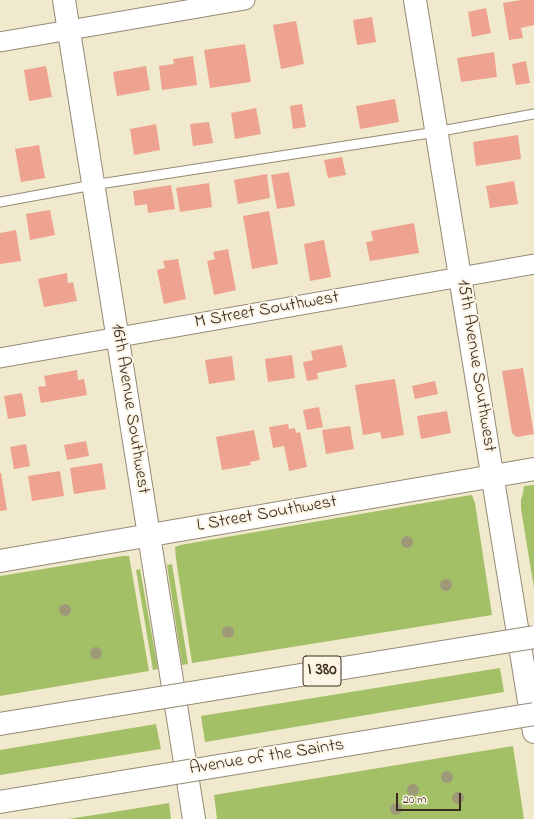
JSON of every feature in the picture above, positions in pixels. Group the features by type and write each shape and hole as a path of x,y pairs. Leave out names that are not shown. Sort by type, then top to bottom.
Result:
{"main road":[{"name":"16th Avenue Southwest","path":"64,0 194,819"},
{"name":"15th Avenue Southwest","path":"415,0 534,732"},
{"name":"L Street Southwest","path":"0,561 534,469"},
{"name":"I 380","path":"0,724 534,636"},
{"name":"Avenue of the Saints","path":"0,802 534,714"}],"street":[{"path":"0,42 245,0"},
{"name":"M Street Southwest","path":"0,358 534,264"}],"lane":[{"path":"0,202 93,185 436,132 534,114"}],"green space":[{"path":"534,485 534,588 521,509 521,500 524,486"},
{"path":"472,495 475,503 492,615 192,663 175,547"},
{"path":"129,556 149,671 0,696 0,576"},
{"path":"172,564 188,664 182,665 167,565"},
{"path":"140,569 158,669 153,670 136,570"},
{"path":"500,668 504,692 205,742 201,716"},
{"path":"156,724 161,749 0,775 0,750"},
{"path":"513,746 524,819 217,819 214,795"},
{"path":"169,803 171,819 68,819 126,810"}],"building":[{"path":"521,0 534,0 534,25 521,28 523,38 509,40 503,3"},
{"path":"486,8 491,33 472,37 468,12"},
{"path":"372,17 376,42 357,45 353,20"},
{"path":"296,21 304,64 281,69 273,25"},
{"path":"245,44 251,82 210,88 204,50"},
{"path":"494,52 497,77 461,82 457,58"},
{"path":"193,56 197,85 162,90 159,66 174,64 173,59"},
{"path":"526,61 530,83 516,85 512,64"},
{"path":"46,66 52,97 29,101 24,70"},
{"path":"146,66 150,90 117,96 113,72"},
{"path":"395,99 399,122 360,129 356,106"},
{"path":"302,104 306,127 293,129 290,106"},
{"path":"256,108 261,134 235,139 231,113"},
{"path":"209,122 213,143 193,146 190,124"},
{"path":"156,124 160,150 134,155 130,129"},
{"path":"518,135 521,159 476,166 473,142"},
{"path":"39,145 45,178 21,182 15,149"},
{"path":"342,157 346,175 328,178 324,160"},
{"path":"289,172 295,206 277,209 271,175"},
{"path":"267,174 270,198 238,204 234,180"},
{"path":"514,181 518,204 490,208 486,186"},
{"path":"209,183 212,207 180,212 176,188"},
{"path":"171,185 175,209 148,213 147,204 135,206 133,191"},
{"path":"50,210 55,235 30,240 26,214"},
{"path":"269,211 278,264 252,269 243,216"},
{"path":"414,223 419,253 370,261 366,242 373,241 371,231"},
{"path":"16,230 21,261 0,264 0,233"},
{"path":"324,240 331,277 310,281 304,244"},
{"path":"228,249 236,290 214,295 207,261 215,259 213,252"},
{"path":"178,259 186,299 164,304 157,270 165,268 163,261"},
{"path":"67,273 68,283 73,282 77,301 44,307 38,279"},
{"path":"342,345 347,367 317,373 318,379 307,381 303,362 313,360 311,351"},
{"path":"292,355 295,378 268,382 265,359"},
{"path":"232,356 235,380 209,384 205,360"},
{"path":"523,368 534,434 517,437 512,433 502,371"},
{"path":"77,370 78,380 84,379 87,395 41,403 38,387 46,386 44,376"},
{"path":"395,379 404,435 382,439 380,432 363,435 355,385"},
{"path":"435,381 438,394 415,399 412,386"},
{"path":"22,393 26,416 8,419 4,396"},
{"path":"319,407 323,427 307,430 303,410"},
{"path":"447,411 451,433 421,439 417,416"},
{"path":"288,424 289,429 295,428 296,433 300,432 307,467 289,471 284,446 273,448 269,427"},
{"path":"350,426 354,449 326,454 322,430"},
{"path":"254,430 260,460 250,462 251,465 222,470 216,437"},
{"path":"86,441 89,456 67,460 64,445"},
{"path":"26,444 30,466 14,469 10,447"},
{"path":"102,463 106,489 74,494 70,468"},
{"path":"60,471 64,496 32,501 28,476"},
{"path":"0,473 7,510 0,511"}]}
